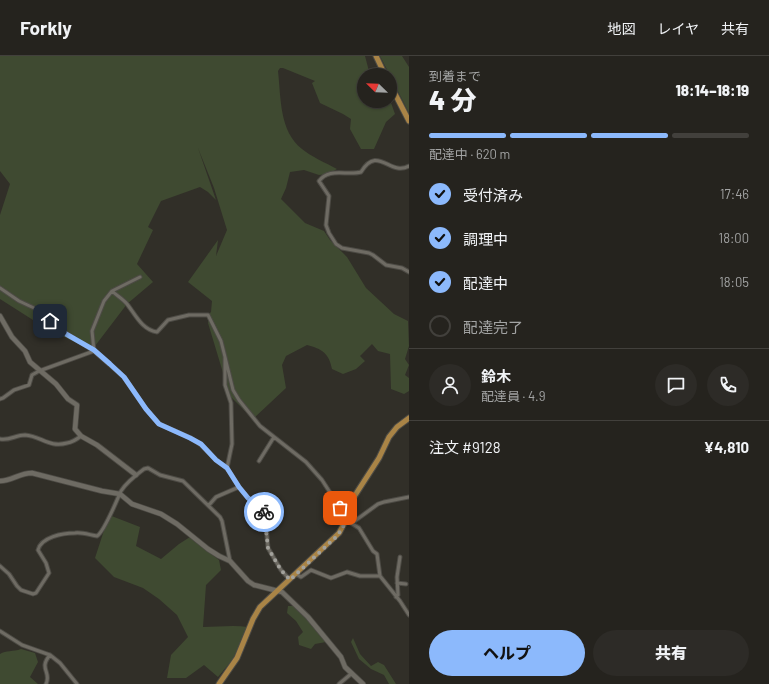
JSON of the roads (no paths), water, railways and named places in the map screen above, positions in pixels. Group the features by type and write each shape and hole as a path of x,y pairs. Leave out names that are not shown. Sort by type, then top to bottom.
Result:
{"main road":[{"path":"376,56 382,68"},
{"path":"397,98 409,121"},
{"path":"218,684 237,658 256,612 336,537 346,520 352,500 379,458 389,437 397,427 409,418"}],"street":[{"path":"409,166 399,170 392,168 386,162 376,160 367,163 361,172 353,174 342,172 322,177 318,181 329,196 326,225 336,244 342,248 369,253 386,265 402,268 409,272"},
{"path":"94,350 92,331 104,301 112,291 140,277"},
{"path":"0,288 19,301 34,308 66,334 94,350 124,377 146,409 159,424 201,444 216,460 227,468 248,498 261,508 265,514 268,548 281,570 290,580"},
{"path":"112,291 127,304 144,326 152,331 157,332 168,320 189,315 208,315 221,342 233,390 239,400 260,426 291,449 310,466 322,480 346,520 359,528 373,551 377,554 380,576 409,615"},
{"path":"0,316 12,337 21,346 30,362 56,384 68,399 77,405 76,430 81,436 97,445 136,475"},
{"path":"0,399 14,390 29,385 32,375 39,371 94,350"},
{"path":"225,358 225,385 231,403 232,437 227,468"},
{"path":"0,438 6,440 22,435 29,435 55,445 61,445 75,441 81,436"},
{"path":"259,461 274,437"},
{"path":"0,566 9,574 16,586 21,590 33,594 36,593 49,573 46,564 39,554 39,547 46,540 64,534 75,532 97,536 100,534 122,490 136,475 148,468 160,474 183,481 220,517 230,561"},
{"path":"0,481 24,473 32,473 102,491 120,494 132,504 161,514 178,524 201,544 219,556 230,561 248,581 254,585 282,592 308,617 338,654 345,667 363,684"},
{"path":"209,505 216,497 239,487"},
{"path":"352,523 378,504 409,497"},
{"path":"396,597 398,595 397,583 400,557"},
{"path":"296,574 302,577 311,570 327,578 347,572 360,576 380,576"},
{"path":"397,583 406,584"},
{"path":"0,631 22,645 50,655 60,663 77,684"},
{"path":"46,684 48,681 44,665 45,661 50,655"},
{"path":"339,684 351,674"}]}
